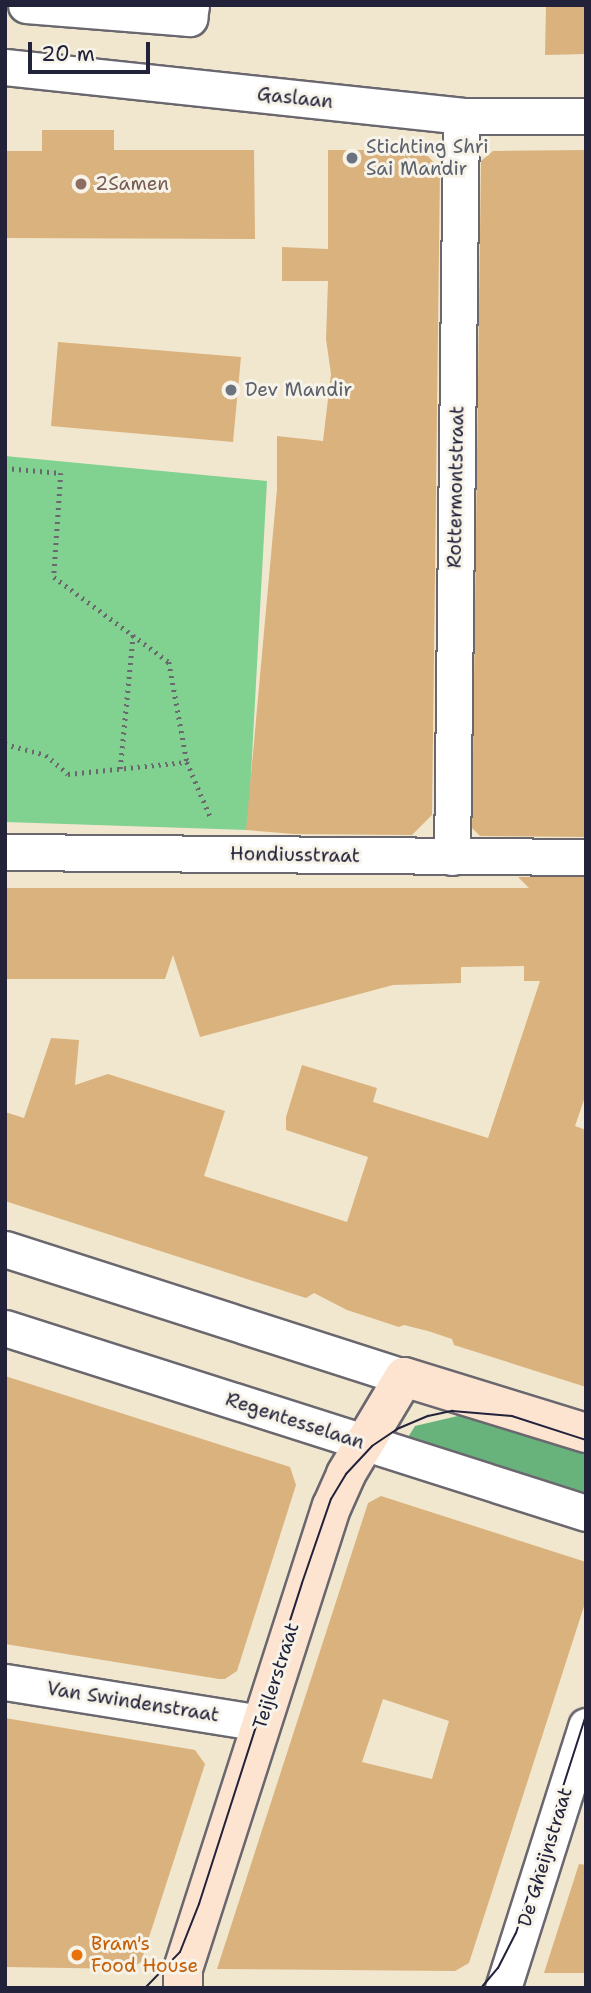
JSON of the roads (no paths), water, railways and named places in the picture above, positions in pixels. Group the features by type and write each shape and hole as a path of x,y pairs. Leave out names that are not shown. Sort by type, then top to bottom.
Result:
{"street":[{"path":"45,6 189,18 191,5"},
{"name":"Gaslaan","path":"5,66 461,116 586,116"},
{"name":"Rottermontstraat","path":"452,857 461,116"},
{"name":"Hondiusstraat","path":"5,852 586,857"},
{"path":"5,1249 586,1433"},
{"name":"Regentesselaan","path":"5,1328 586,1513"},
{"name":"Teijlerstraat","path":"183,1988 183,1969 332,1506 363,1443 404,1377"},
{"name":"Van Swindenstraat","path":"5,1682 261,1723"},
{"name":"De Gheijnstraat","path":"503,1988 586,1726"}],"tram line":[{"path":"145,1988 180,1952 199,1904 302,1583 331,1499 346,1474 372,1446 397,1429 428,1416 452,1411 512,1416 586,1440"},
{"path":"481,1988 498,1968 516,1933 586,1715"}],"place":[{"name":"Stichting Shri Sai Mandir","path":"352,158"},
{"name":"2Samen","path":"81,184"},
{"name":"Dev Mandir","path":"231,390"},
{"name":"Bram's Food House","path":"77,1955"}]}
